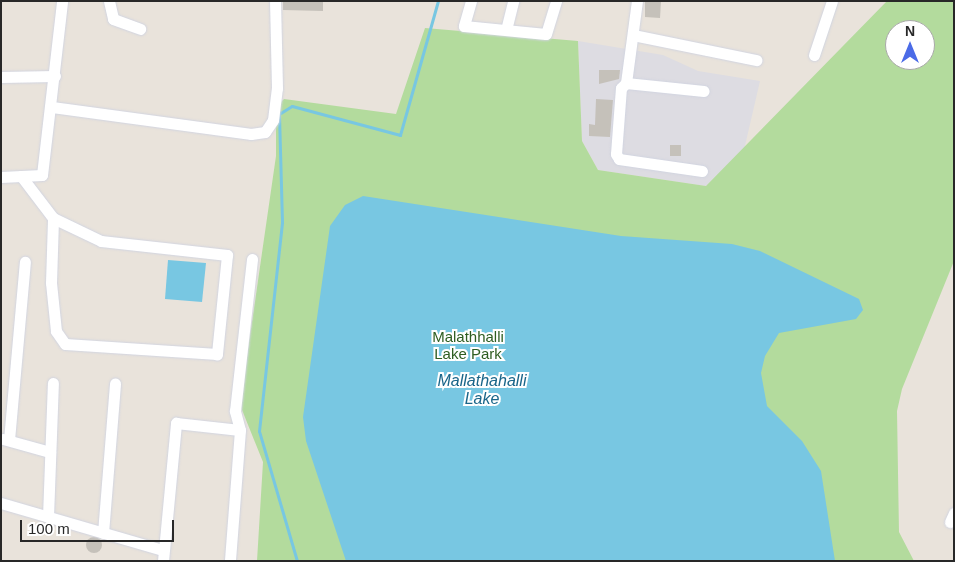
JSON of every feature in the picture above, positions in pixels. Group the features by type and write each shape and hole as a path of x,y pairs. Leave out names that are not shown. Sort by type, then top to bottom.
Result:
{"street":[{"path":"1,177 42,175 52,107 62,1"},
{"path":"110,1 113,19 140,29"},
{"path":"52,107 251,134 265,132 275,104 277,88 275,1"},
{"path":"471,1 464,26 546,34 556,1"},
{"path":"506,30 513,1"},
{"path":"637,1 626,83 620,88 619,159 702,171"},
{"path":"814,55 832,1"},
{"path":"633,34 756,60"},
{"path":"1,77 55,76"},
{"path":"626,83 704,91"},
{"path":"21,176 53,218 100,242 227,256 217,354 65,344 56,331 51,284 53,218"},
{"path":"230,561 240,430 235,411 252,259"},
{"path":"25,262 5,439 50,452"},
{"path":"48,517 53,383"},
{"path":"103,534 115,383"},
{"path":"1,503 103,534 163,556 176,423 240,430"}],"shaded area":[{"path":"578,41 663,55 698,71 760,81 744,150 706,186 598,170 582,141"}],"green space":[{"name":"Malathhalli Lake Park","path":"887,1 954,1 954,261 902,389 897,411 899,532 914,561 257,561 263,462 240,405 276,156 276,107 284,99 396,114 425,28 578,41 582,141 598,170 706,186"}],"water":[{"name":"Mallathahalli Lake","path":"363,196 621,236 732,244 760,251 859,299 863,310 856,319 779,333 765,356 761,373 767,406 802,441 821,471 835,561 346,561 306,441 303,417 330,226 345,205"},
{"path":"168,260 206,263 202,302 165,299"}],"building":[{"path":"283,1 323,1 323,11 283,10"},
{"path":"645,1 661,1 660,18 645,17"},
{"path":"599,70 620,70 619,79 599,84"},
{"path":"596,99 613,100 610,137 589,136 589,124 595,125"},
{"path":"670,145 681,145 681,156 670,156"},
{"path":"91,537 97,537 102,542 100,551 91,553 86,548 86,542"}],"waterway":[{"path":"297,561 259,431 282,222 279,114 292,106 400,135 438,1"}]}
